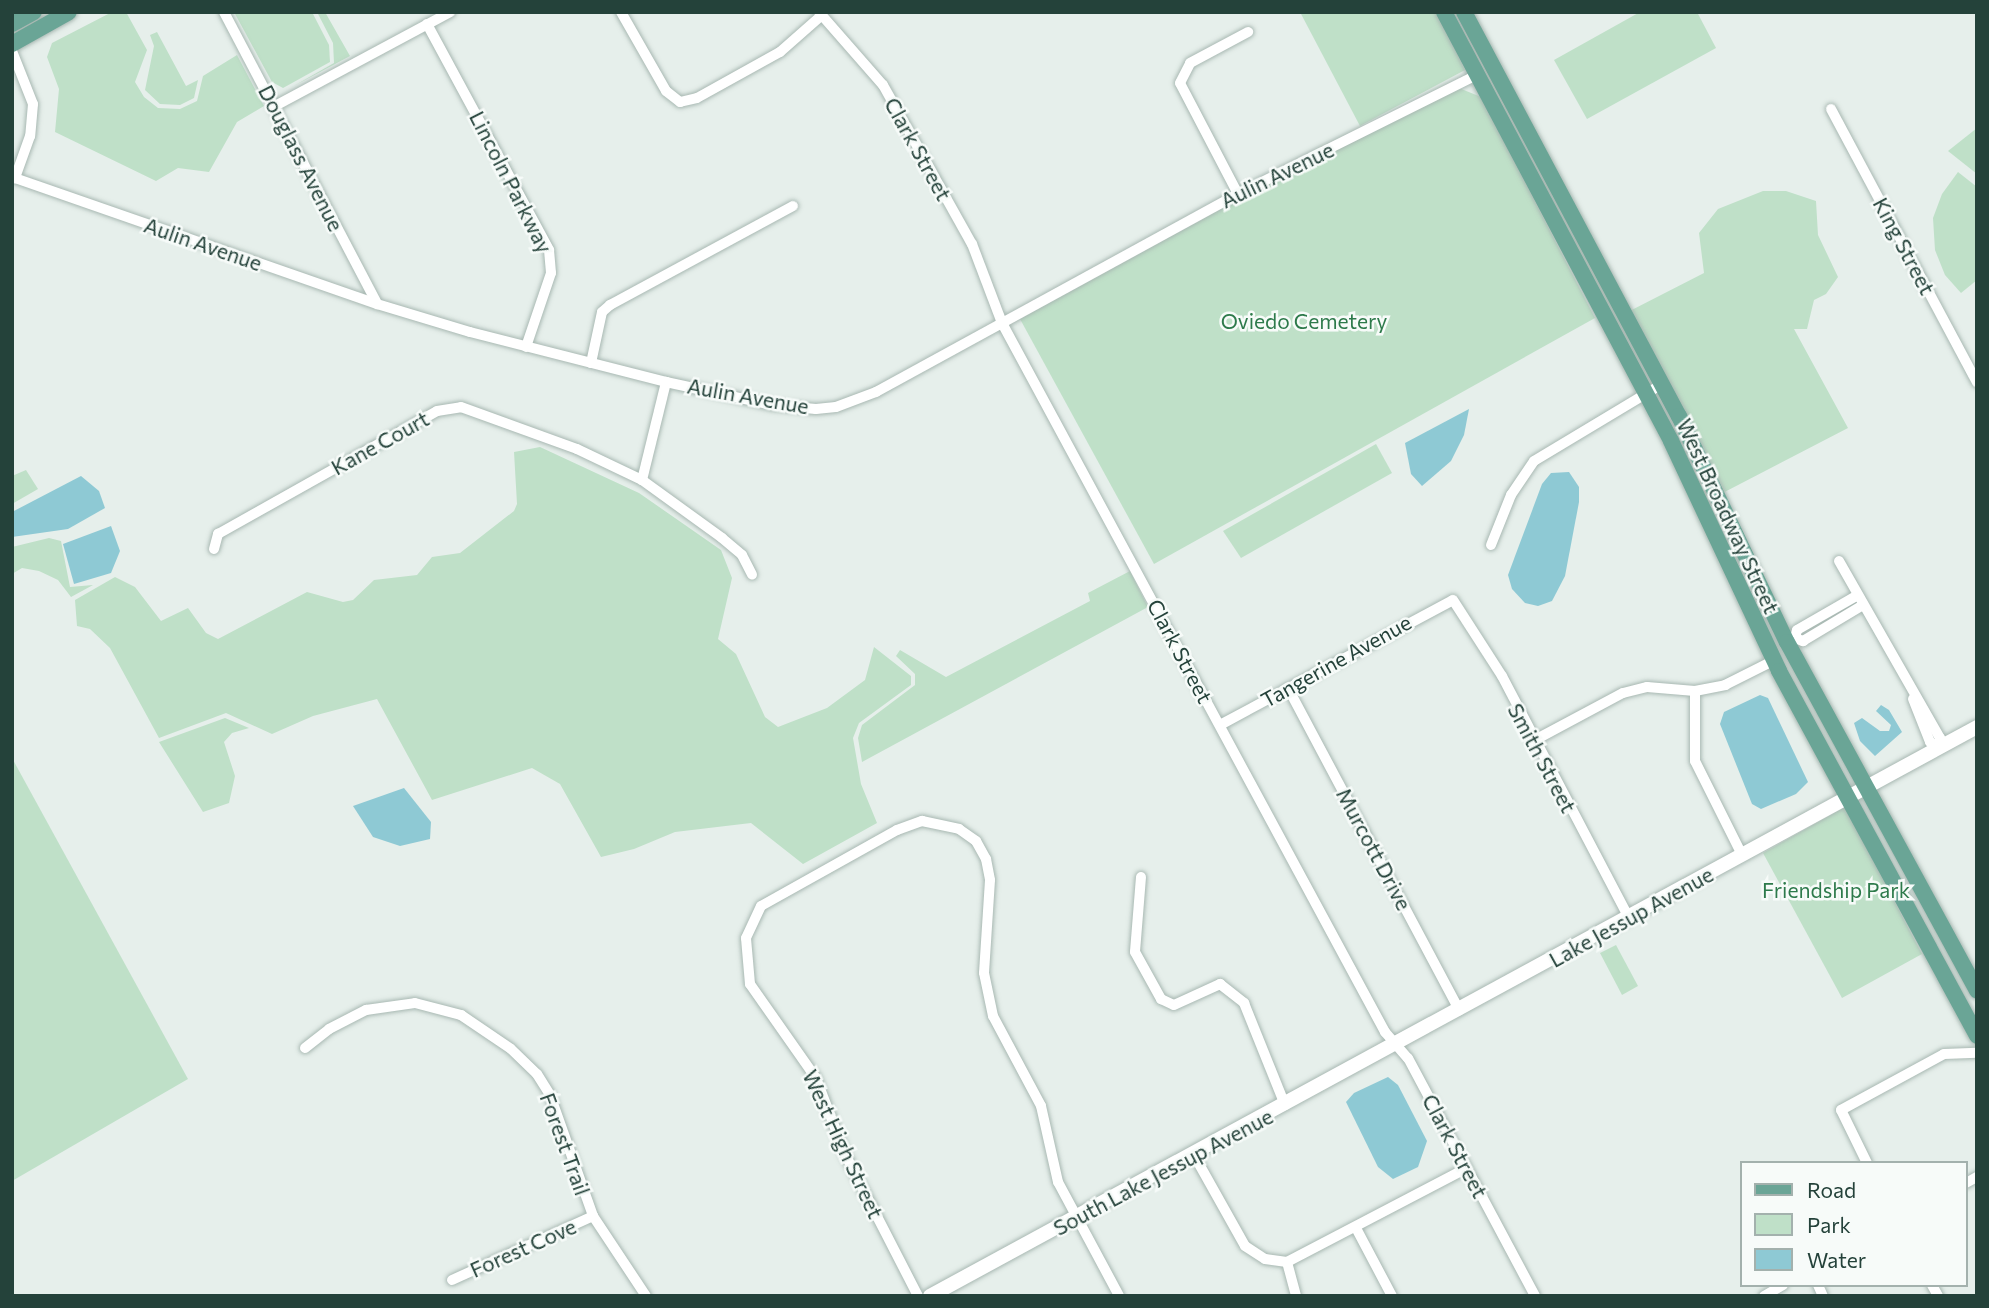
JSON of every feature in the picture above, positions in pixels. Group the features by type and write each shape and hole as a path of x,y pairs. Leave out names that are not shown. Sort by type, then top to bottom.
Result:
{"main road":[{"path":"12,24 34,12"},
{"path":"12,44 69,12"},
{"name":"West Broadway Street","path":"1444,12 1646,393 1773,661 1977,1036"},
{"path":"1451,12 1457,22 1473,29"},
{"name":"West Broadway Street","path":"1464,12 1662,384 1866,788 1977,990"},
{"path":"1477,75 1510,97"}],"street":[{"name":"Douglass Avenue","path":"224,12 377,304"},
{"path":"275,106 450,12"},
{"path":"621,12 666,91 680,102 697,99 780,52 821,14"},
{"name":"Clark Street","path":"821,14 883,85 972,244 1002,323 1395,1045 1408,1058 1535,1296"},
{"name":"Lincoln Parkway","path":"427,24 549,250 551,273 526,347"},
{"path":"1238,194 1180,83 1190,63 1248,32"},
{"path":"12,51 33,104 30,136 14,178"},
{"name":"Aulin Avenue","path":"14,178 377,304 526,347 772,405 836,407 876,392 1238,194 1477,75"},
{"name":"King Street","path":"1831,109 1977,383"},
{"path":"591,363 602,312 610,305 793,206"},
{"path":"642,480 666,382"},
{"path":"1490,545 1511,495 1534,461 1662,384"},
{"name":"Kane Court","path":"214,549 218,534 437,411 461,407 577,449 642,480 742,555 752,575"},
{"path":"1839,561 1912,696 1916,715 1930,742 1940,748"},
{"name":"Tangerine Avenue","path":"1220,725 1453,600"},
{"name":"Smith Street","path":"1453,600 1495,664 1629,918"},
{"path":"1791,640 1797,630 1861,600"},
{"path":"1534,741 1623,693 1669,685 1695,691 1725,685 1773,661"},
{"name":"Murcott Drive","path":"1288,688 1459,1010"},
{"path":"1695,691 1695,761 1742,855"},
{"name":"Lake Jessup Avenue","path":"1395,1045 1977,727"},
{"name":"West High Street","path":"918,1296 845,1154 816,1078 750,984 746,938 751,920 761,906 820,872 922,821 959,829 976,841 990,880 987,997 1041,1106 1052,1165 1077,1219 1119,1296"},
{"path":"1141,877 1135,953 1161,999 1174,1005 1220,984 1244,1003 1286,1105"},
{"name":"Forest Trail","path":"306,1048 329,1029 366,1010 415,1003 461,1016 512,1049 537,1074 562,1123 593,1216 646,1296"},
{"name":"South Lake Jessup Avenue","path":"930,1296 1395,1045"},
{"path":"1866,1161 1841,1110 1944,1054 1977,1053"},
{"path":"1194,1155 1245,1246 1265,1259 1287,1262 1466,1168"},
{"name":"Forest Cove","path":"453,1280 593,1216"},
{"path":"1356,1228 1392,1296"},
{"path":"1287,1262 1296,1296"},
{"path":"1763,1296 1779,1287"}],"green space":[{"path":"112,12 126,12 147,50 135,82 144,97 158,108 180,109 197,101 203,76 237,55 264,106 237,122 209,172 178,168 156,181 55,132 59,89 47,57 52,43"},
{"path":"234,12 312,12 329,45 330,62 283,88 272,82"},
{"path":"317,12 325,12 350,56 292,87 334,63 333,43"},
{"path":"1300,12 1437,12 1465,70 1360,126"},
{"path":"1640,12 1697,12 1716,48 1587,119 1554,60"},
{"path":"157,32 186,86 198,80 194,98 180,105 160,104 145,90 154,46 150,35"},
{"name":"Oviedo Cemetery","path":"1459,88 1481,97 1595,318 1154,564 1020,319 1245,196"},
{"path":"1977,128 1977,174 1948,151"},
{"path":"1958,172 1977,187 1977,280 1961,293 1945,275 1935,250 1933,218 1942,194"},
{"path":"1763,191 1786,191 1816,201 1818,235 1838,277 1826,294 1814,300 1807,329 1794,329 1848,428 1713,498 1618,317 1704,273 1699,233 1718,209"},
{"path":"1376,444 1392,473 1241,558 1223,531"},
{"path":"540,447 639,493 721,550 732,578 718,639 736,654 765,717 778,727 827,708 865,680 874,647 911,676 911,685 859,723 853,738 861,784 877,823 803,864 751,823 675,832 634,849 601,857 560,784 532,768 432,800 377,699 313,716 272,734 226,713 159,738 110,648 90,629 77,626 75,600 115,577 135,587 161,621 188,608 206,633 218,639 307,592 343,602 353,600 374,580 417,575 432,557 460,553 514,511 517,504 514,452"},
{"path":"26,470 38,489 12,504 12,476"},
{"path":"49,538 61,541 70,587 93,585 71,597 58,580 39,571 22,568 12,574 12,547"},
{"path":"1130,571 1148,607 862,762 858,738 862,725 915,685 915,674 896,656 900,650 946,677 1090,601 1088,593"},
{"path":"225,718 249,728 232,733 224,742 235,776 229,803 203,812 159,742"},
{"path":"12,758 188,1079 12,1181"},
{"name":"Friendship Park","path":"1845,807 1922,954 1842,998 1763,853"},
{"path":"1616,945 1638,986 1622,995 1600,953"}],"water":[{"path":"1469,409 1464,435 1451,461 1422,486 1411,474 1405,443"},
{"path":"1569,472 1579,487 1579,502 1565,576 1552,601 1538,606 1525,603 1512,589 1508,575 1542,484 1551,473"},
{"path":"81,476 99,491 105,508 68,529 12,537 12,512"},
{"path":"111,526 120,551 111,573 74,584 63,544"},
{"path":"1760,695 1768,698 1808,782 1796,794 1761,809 1752,804 1720,724 1724,712"},
{"path":"1881,705 1889,710 1902,732 1875,756 1860,741 1854,723 1862,718 1880,731 1889,731 1891,725 1876,711"},
{"path":"404,788 431,822 430,839 400,846 373,837 353,806"},
{"path":"1388,1077 1398,1085 1427,1141 1418,1167 1393,1179 1378,1167 1346,1102 1354,1093"}]}
